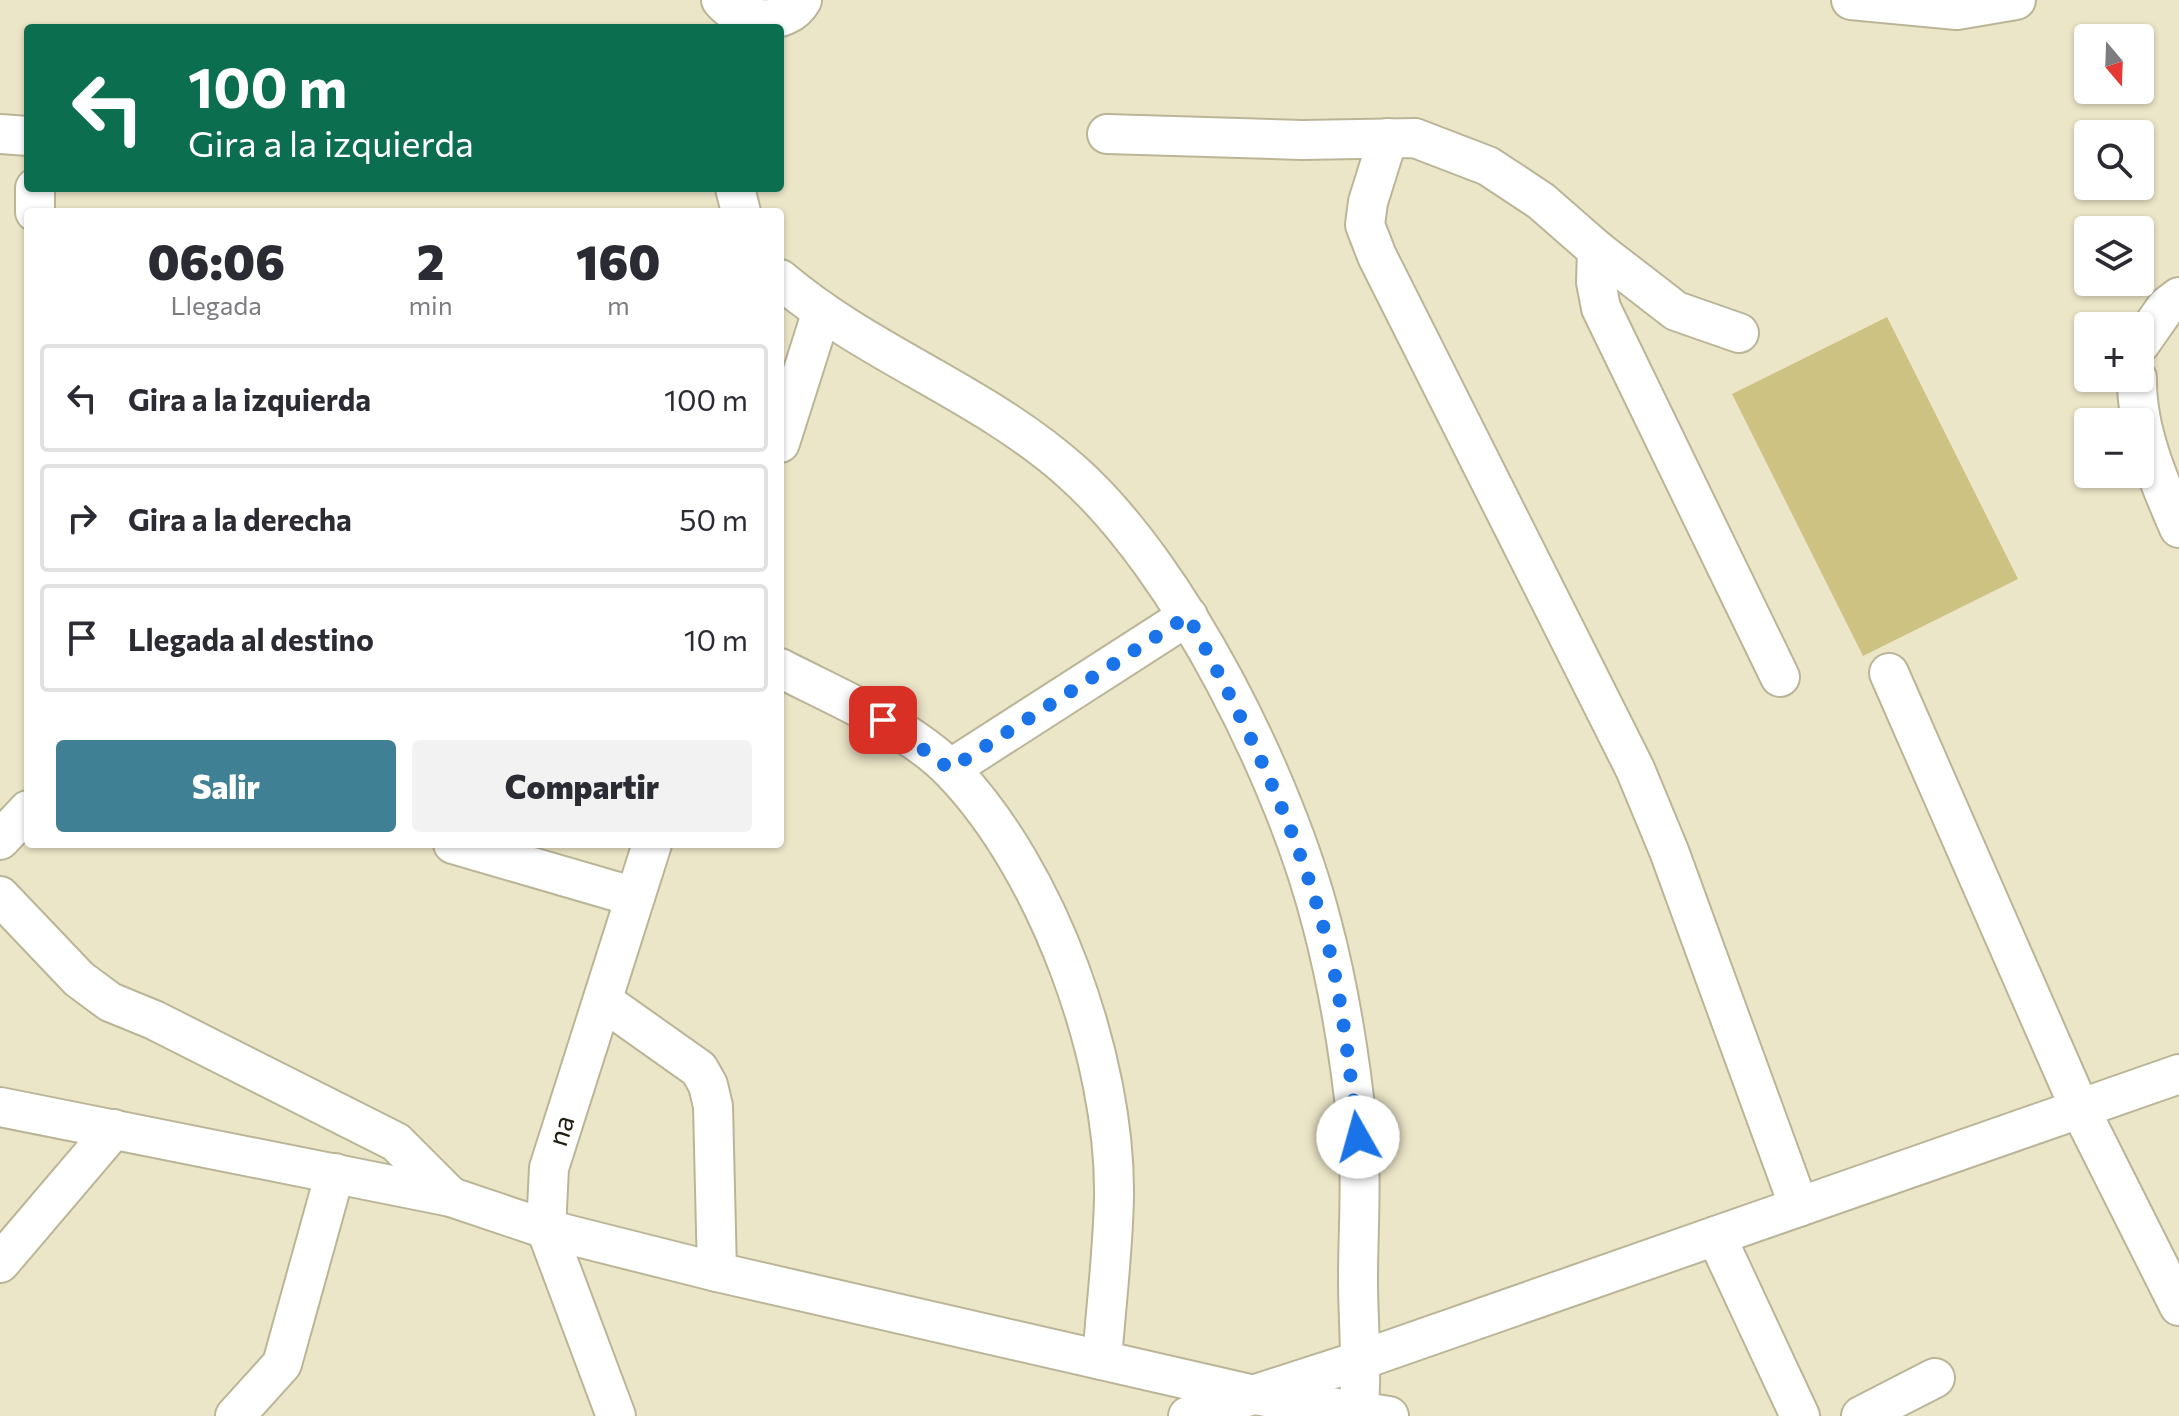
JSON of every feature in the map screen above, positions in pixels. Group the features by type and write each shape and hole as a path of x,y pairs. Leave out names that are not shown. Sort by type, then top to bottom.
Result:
{"street":[{"path":"742,11 784,18 802,0"},
{"path":"1851,0 1957,10 2016,0"},
{"path":"0,134 24,136"},
{"path":"1107,134 1302,140 1415,138 1488,166 1541,201 1597,250 1676,311 1739,333"},
{"path":"1388,138 1368,202 1365,225 1377,256 1635,769 1669,851 1799,1207"},
{"path":"1597,250 1596,282 1601,308 1780,677"},
{"path":"0,1107 451,1197 546,1229 717,1272 1254,1395 1368,1414 1358,1361 1358,1137 1343,1026 1322,922 1285,817 1243,719 1188,616 1122,525 1074,474 1021,430 821,314 784,282"},
{"path":"2154,324 2166,307 2179,297"},
{"path":"784,430 821,314"},
{"path":"2136,392 2165,448 2157,479 2179,528"},
{"path":"950,769 1188,616"},
{"path":"784,670 883,720 950,769 1010,845 1068,964 1096,1049 1107,1110 1114,1196 1102,1360"},
{"path":"1889,673 2080,1109 2179,1306"},
{"path":"0,840 24,814"},
{"path":"467,848 635,897"},
{"name":"na","path":"616,1416 546,1229 549,1168 651,848"},
{"path":"0,896 79,979 110,1002 154,1020 396,1142 451,1197"},
{"path":"603,1001 699,1069 708,1085 713,1106 717,1272"},
{"path":"1188,1416 1358,1361 2179,1074"},
{"path":"0,1263 114,1129"},
{"path":"235,1416 282,1364 335,1173"},
{"path":"1716,1236 1800,1416"},
{"path":"1861,1416 1935,1378"}],"shaded area":[{"path":"1887,317 2018,579 1863,656 1732,394"}],"route":[{"path":"883,720 950,769 1188,616 1243,719 1285,817 1322,922 1343,1026 1358,1137"}]}
